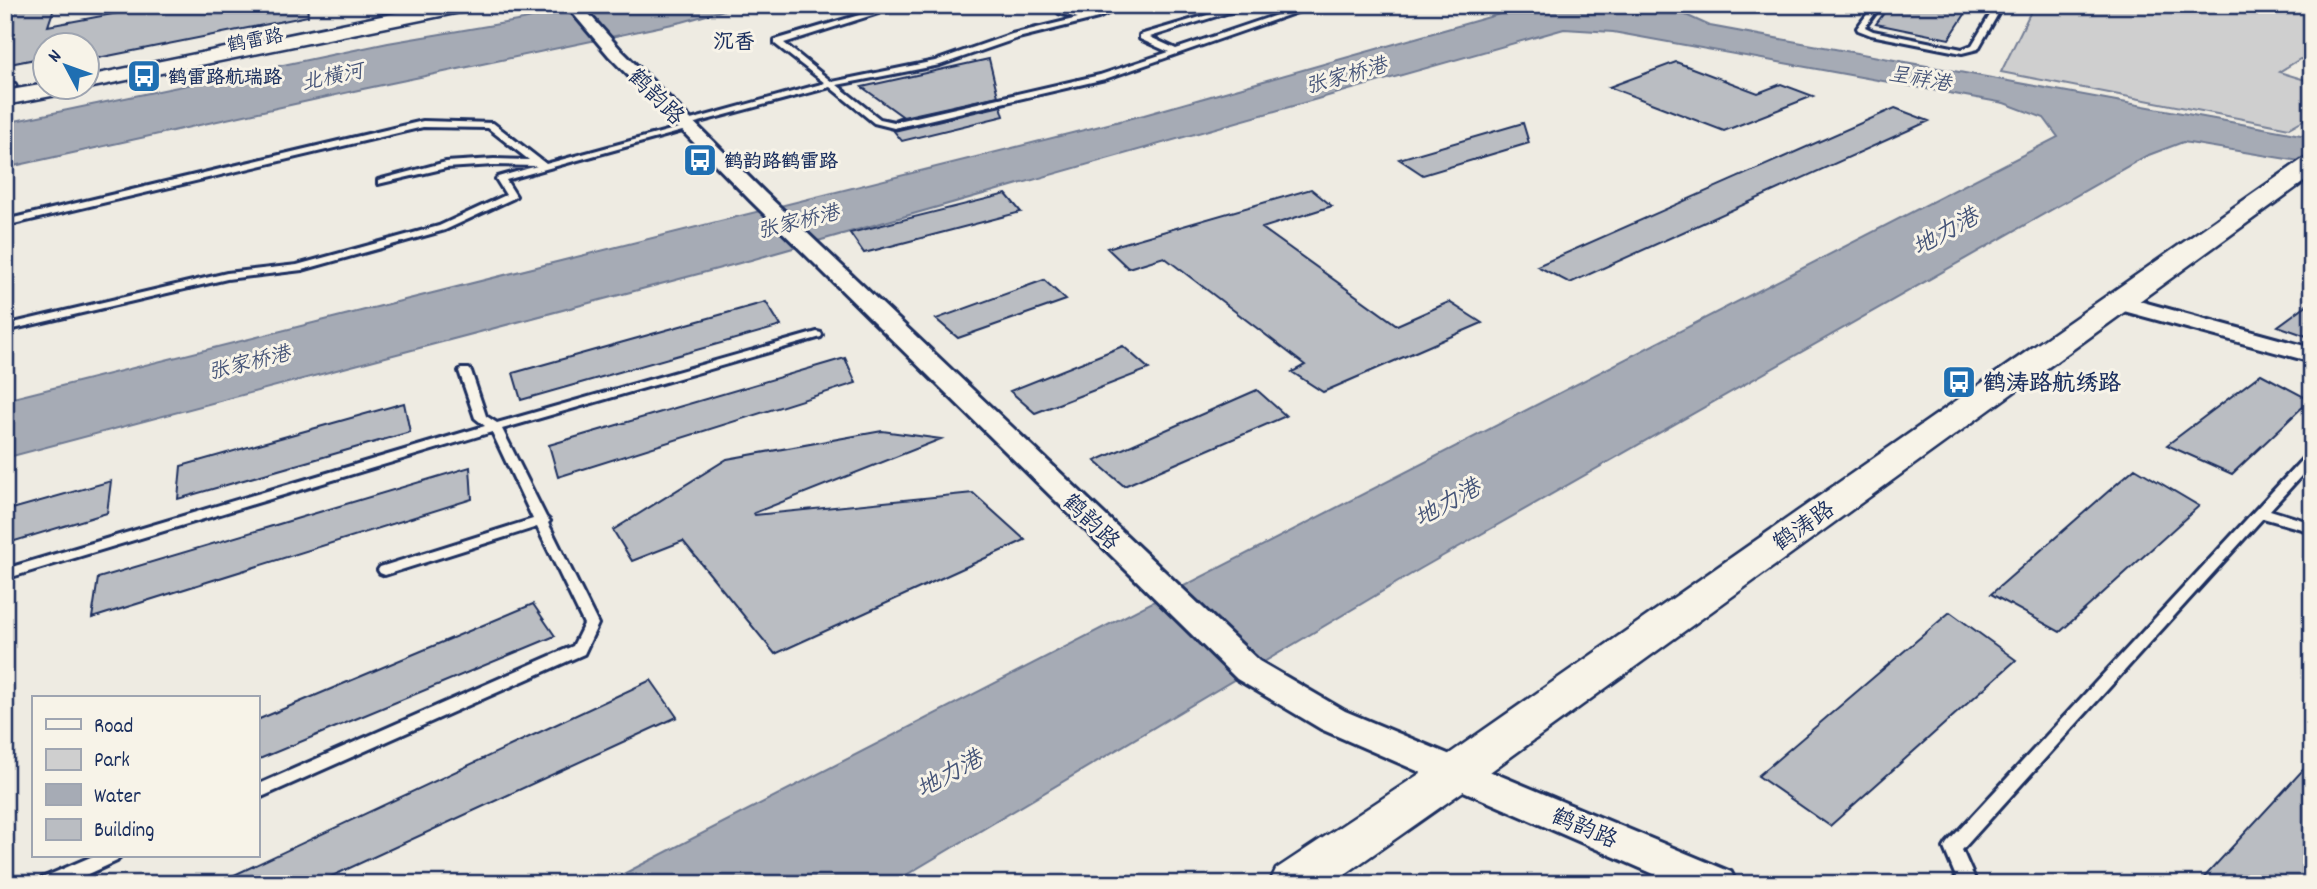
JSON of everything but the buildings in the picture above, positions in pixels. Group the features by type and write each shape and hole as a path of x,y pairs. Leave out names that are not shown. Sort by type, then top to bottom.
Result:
{"street":[{"name":"鹤雷路","path":"102,69 423,5"},
{"path":"102,79 465,5"},
{"name":"鹤韵路","path":"573,5 615,53 758,197 1248,670 1333,720 1718,884"},
{"path":"7,89 32,83"},
{"path":"7,89 32,89"},
{"name":"鹤涛路","path":"1293,884 1457,772 2304,169"},
{"path":"2117,302 2312,355"}],"lane":[{"path":"901,5 778,42 877,121 894,125 1102,77 1314,5"},
{"path":"1054,5 1062,11 1087,18"},
{"path":"5,328 228,276 298,268 442,228 511,196 500,178 832,84 937,63 1015,36 1087,18 1120,5"},
{"path":"1173,51 1143,37 1249,5"},
{"path":"1878,5 1861,28 1871,33 1962,51 1975,47 2000,5"},
{"path":"5,223 423,124 490,125 543,165"},
{"path":"381,182 446,165 494,162 543,165"},
{"path":"5,574 495,427 817,335"},
{"path":"259,791 579,650 592,624 495,427 481,418 465,371"},
{"path":"1968,884 1954,848 2312,456"},
{"path":"2260,512 2312,528"},
{"path":"385,570 543,521"},
{"path":"48,884 106,858"}],"green space":[{"path":"2034,5 2259,5 2312,13 2312,62 2300,59 2279,72 2312,82 2312,115 2289,128 2001,72"}],"water":[{"name":"北横河","path":"585,5 742,5 682,22 5,168 5,123 388,43 523,20"},
{"path":"1492,5 1677,5 1679,12 1710,26 2312,137 2312,163 2183,142 2146,156 1420,569 891,884 604,884 2058,137 2044,118 2004,103 1613,32 1564,29 751,260 5,458 5,400 1144,115 1514,10"}],"place":[{"name":"鹤雷路航瑞路","path":"144,76"},
{"name":"鹤韵路鹤雷路","path":"700,160"},
{"name":"鹤涛路航绣路","path":"1959,382"}],"district":[{"name":"沉香","path":"734,41"}],"water label":[{"name":"张家桥港","path":"1346,75"},
{"name":"呈祥港","path":"1920,78"},
{"name":"张家桥港","path":"798,221"},
{"name":"地力港","path":"1945,231"},
{"name":"张家桥港","path":"249,362"},
{"name":"地力港","path":"1447,502"},
{"name":"地力港","path":"949,773"}]}
